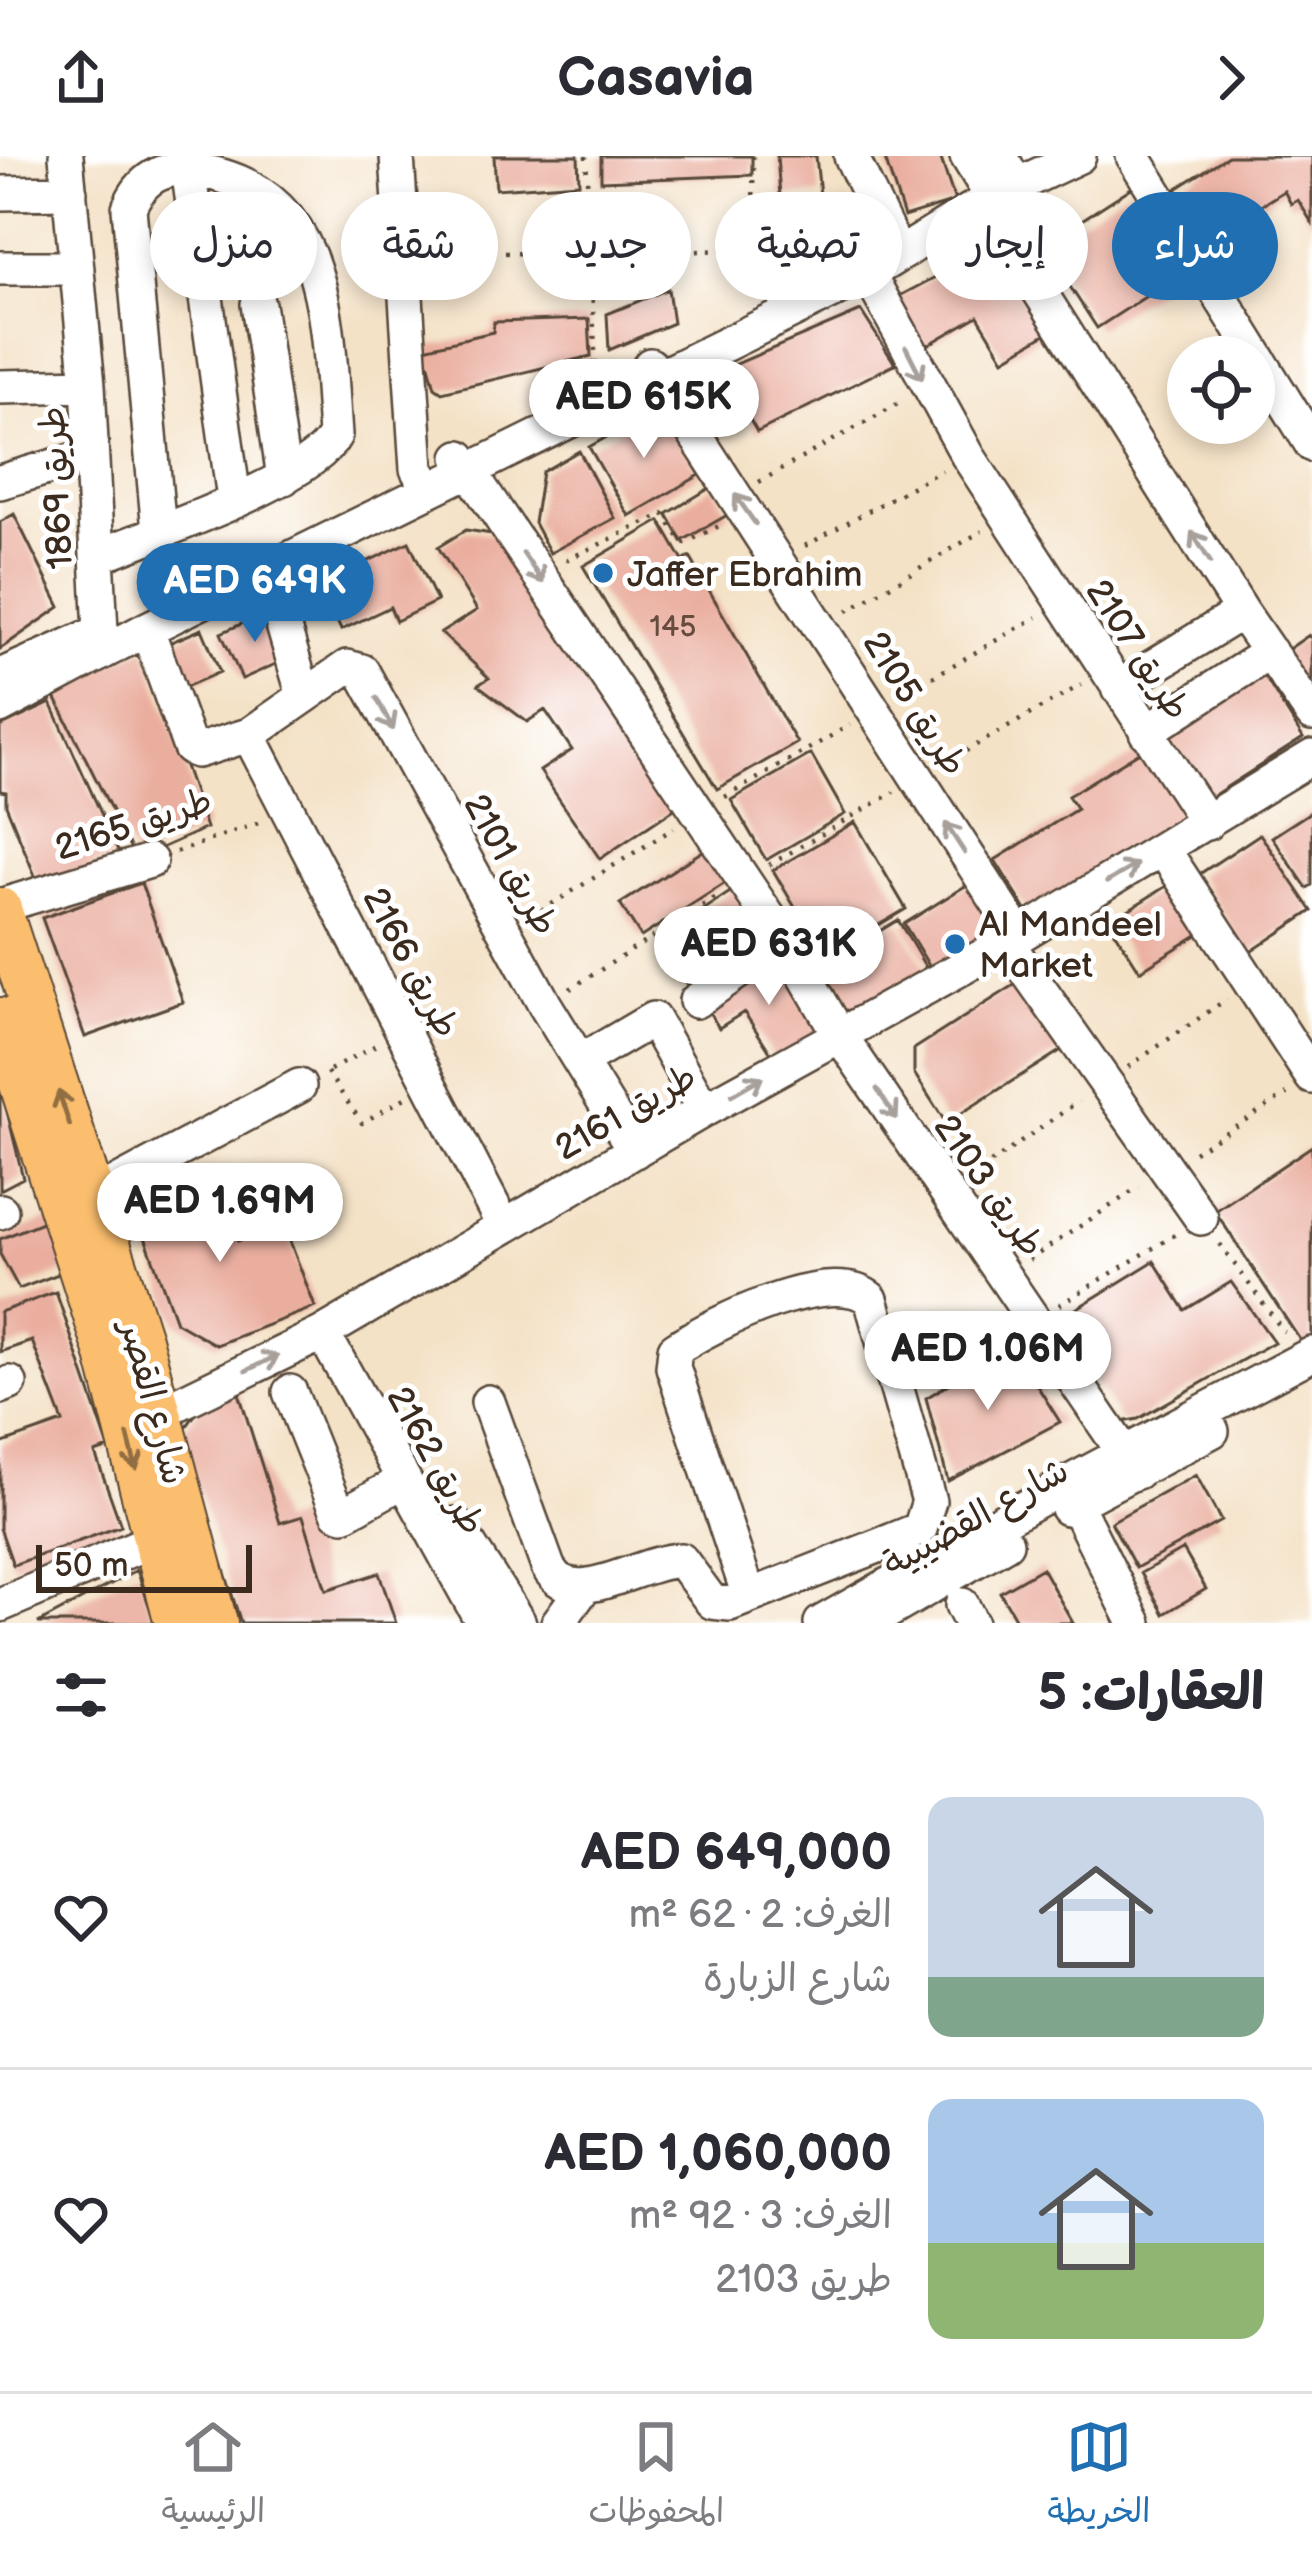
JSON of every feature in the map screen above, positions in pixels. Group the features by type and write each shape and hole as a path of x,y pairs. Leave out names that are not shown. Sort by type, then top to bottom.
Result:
{"main road":[{"name":"شارع القصر","path":"0,907 140,1339 216,1623"},
{"name":"شارع القصر","path":"0,1019 106,1351 176,1623"}],"street":[{"name":"طريق 1869","path":"67,156 88,385 101,631"},
{"path":"397,156 399,192"},
{"path":"851,156 864,192"},
{"path":"967,156 998,185 1241,612 1312,714"},
{"path":"902,249 998,185 1079,156"},
{"path":"1133,156 1312,446"},
{"path":"188,169 234,499"},
{"path":"99,556 284,478 326,454 335,435 325,304 310,257 278,202 238,178 188,169 152,176 137,188 130,208 160,530"},
{"path":"0,193 70,192"},
{"path":"0,268 77,268"},
{"path":"408,300 424,483"},
{"path":"464,464 597,391 654,372 786,300"},
{"path":"0,676 424,483 798,300"},
{"name":"طريق 2107","path":"881,300 968,456 1208,823"},
{"path":"258,304 284,478"},
{"name":"طريق 2105","path":"654,372 822,626 1013,939 1201,1218"},
{"path":"0,387 88,385"},
{"path":"0,482 91,455"},
{"name":"طريق 2103","path":"464,464 784,940 839,1034 1131,1462"},
{"path":"0,707 267,572 424,483"},
{"path":"267,572 304,696"},
{"path":"1118,688 1241,612"},
{"name":"طريق 2101","path":"147,629 190,748 208,750 249,735 347,668 362,671 545,1005 635,1151"},
{"path":"1146,732 1270,652"},
{"name":"طريق 2166","path":"249,735 503,1225"},
{"name":"طريق 2161","path":"157,1414 323,1333 503,1225 1013,939 1309,766"},
{"path":"1163,848 1312,1077"},
{"name":"طريق 2165","path":"0,907 150,861"},
{"path":"696,1001 784,940"},
{"path":"583,1060 653,1019 704,1110"},
{"path":"93,1196 299,1086"},
{"path":"558,1623 582,1590 640,1567 681,1560 712,1602 730,1604 910,1566 928,1501 871,1299 857,1287 840,1286 773,1302 698,1333 675,1349 673,1367 749,1597"},
{"name":"طريق 2162","path":"323,1333 483,1623"},
{"name":"شارع القضيبية","path":"821,1623 910,1566 1071,1493 1309,1363"},
{"path":"290,1392 338,1512 344,1514 403,1481"},
{"path":"488,1402 548,1568 562,1585 582,1590"},
{"path":"1071,1493 1135,1623"},
{"path":"456,1524 519,1623"},
{"path":"0,1605 153,1540"},
{"name":"شارع القضيبية","path":"868,1623 910,1566"}],"path":[{"path":"586,156 587,192"},
{"path":"753,156 755,192"},
{"path":"591,300 597,391"},
{"path":"753,314 754,300"},
{"path":"537,574 664,514 683,544 927,388"},
{"path":"779,561 968,456"},
{"path":"822,626 1007,516"},
{"name":"طريق 2165","path":"150,861 289,812"},
{"path":"506,933 697,813"},
{"path":"545,1005 742,881"},
{"path":"299,1086 404,1030"},
{"path":"330,1070 362,1123 430,1083"},
{"path":"1034,1320 1201,1218 1309,1363"}],"building":[{"path":"494,156 578,156 579,183 496,189"},
{"path":"601,156 752,156 752,175 601,181"},
{"path":"777,156 816,156 820,192 780,192"},
{"path":"884,156 940,156 952,192 926,192 926,210 904,217 902,192 896,192"},
{"path":"1228,156 1312,156 1312,223 1298,200 1291,204 1284,191 1278,195 1176,189"},
{"path":"1112,200 1112,300 1140,300 1097,328 1079,300 1088,300 1088,216"},
{"path":"926,282 926,300 1041,300 1057,327 1004,359 978,316 921,349 892,300 902,300 902,295"},
{"path":"641,300 670,300 673,323 609,350 607,314"},
{"path":"861,311 895,364 757,432 741,404 705,422 680,388"},
{"path":"589,319 591,356 442,392 435,387 424,348 493,332 494,322"},
{"path":"660,407 700,475 629,516 589,447"},
{"path":"579,451 615,518 550,553 534,523 542,472"},
{"path":"713,486 729,514 682,541 667,514"},
{"path":"14,514 60,607 0,649 0,522"},
{"path":"660,521 683,561 690,557 797,743 717,789 583,566"},
{"path":"466,530 498,535 677,807 600,859 540,771 572,750 545,710 527,722 478,685 489,678 441,633 477,610 438,547"},
{"path":"409,542 437,601 396,621 390,607 341,630 320,584"},
{"path":"269,612 289,658 242,679 221,633"},
{"path":"202,629 220,672 183,688 164,645"},
{"path":"1309,635 1312,639 1312,709 1277,657"},
{"path":"145,648 206,828 136,859 52,691"},
{"path":"1263,674 1303,738 1205,801 1165,736"},
{"path":"51,703 120,855 40,888 6,805 6,792 0,791 0,727"},
{"path":"1151,745 1194,815 1034,913 1026,910 995,860 1077,809 1068,796"},
{"path":"811,754 845,814 766,860 731,800"},
{"path":"1312,811 1312,885 1307,888 1272,837"},
{"path":"855,822 906,909 824,957 773,870"},
{"path":"1260,834 1312,911 1249,953 1198,875"},
{"path":"706,849 727,882 641,937 620,904"},
{"path":"1179,878 1210,927 1140,971 1109,922"},
{"path":"141,883 183,1002 85,1037 42,918"},
{"path":"970,883 997,929 931,969 904,924"},
{"path":"733,890 771,946 695,997 658,941"},
{"path":"898,920 928,971 857,1013 842,1009 818,968"},
{"path":"778,954 818,1017 813,1041 778,1064 744,1012 719,1028 703,1002"},
{"path":"1027,977 1071,1044 946,1123 914,1073 914,1049"},
{"path":"0,1082 23,1178 0,1190"},
{"path":"1312,1146 1312,1345 1306,1349 1215,1211"},
{"path":"218,1175 238,1241 283,1223 315,1307 216,1345 176,1322 134,1207"},
{"path":"54,1217 69,1270 19,1289 0,1254 0,1239"},
{"path":"1154,1261 1185,1310 1231,1282 1274,1342 1138,1419 1121,1422 1058,1320"},
{"path":"56,1292 109,1448 95,1453 121,1526 13,1565 0,1528 0,1444 63,1422 32,1341 0,1352 0,1312"},
{"path":"1012,1346 1060,1422 948,1481 926,1398"},
{"path":"238,1390 280,1523 303,1516 326,1590 379,1573 396,1623 241,1623 181,1434 205,1401"},
{"path":"1196,1475 1221,1521 1136,1568 1111,1522"},
{"path":"1183,1549 1206,1589 1164,1614 1141,1573"},
{"path":"1042,1568 1073,1623 1018,1623 1000,1592"},
{"path":"137,1570 155,1623 38,1623"}],"place":[{"name":"Jaffer Ebrahim","path":"603,573"},
{"name":"Al Mandeel Market","path":"955,944"}]}
